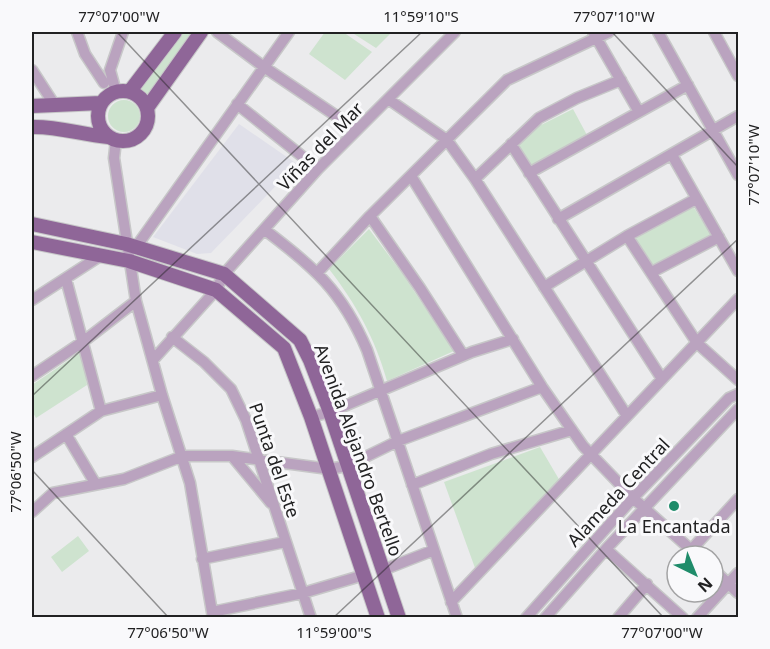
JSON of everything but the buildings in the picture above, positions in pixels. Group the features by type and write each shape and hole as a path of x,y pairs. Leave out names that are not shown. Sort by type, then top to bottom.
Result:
{"main road":[{"path":"123,92 175,32"},
{"path":"147,108 201,32"},
{"path":"32,127 66,130 85,135 112,139 130,140 143,132 147,123 147,108 139,96 123,92 108,95 101,103 98,121 102,130 112,139"},
{"path":"32,105 101,103"},
{"name":"Avenida Alejandro Bertello","path":"32,224 131,246 225,274 300,340 330,412 399,618"},
{"name":"Avenida Alejandro Bertello","path":"32,242 129,261 216,290 284,348 311,417 378,618"}],"street":[{"path":"77,32 85,54 104,83"},
{"path":"101,103 100,95 123,32"},
{"path":"217,32 264,68 357,130"},
{"path":"131,246 289,32"},
{"name":"Viñas del Mar","path":"153,360 216,290 225,274 318,169 455,32"},
{"path":"318,272 370,216 507,80 595,34 609,32"},
{"path":"658,32 738,176"},
{"path":"714,32 738,76"},
{"path":"595,34 639,112"},
{"path":"110,70 123,92"},
{"path":"32,72 54,104"},
{"path":"475,179 539,118 577,98 621,80"},
{"path":"529,173 688,85"},
{"path":"388,99 447,140 475,179 627,416"},
{"path":"237,104 318,169"},
{"path":"558,219 738,116"},
{"path":"32,135 66,130"},
{"path":"112,139 131,246 129,261 136,301 162,395 190,483 212,615 303,593 364,575"},
{"path":"511,144 662,379"},
{"path":"672,155 738,271"},
{"path":"411,176 542,387 591,456 633,498 685,544"},
{"path":"544,287 627,236 696,199"},
{"path":"370,216 463,355"},
{"path":"265,230 318,272 339,296 357,326 381,390 457,618"},
{"path":"627,236 697,343 738,380"},
{"path":"652,272 719,237"},
{"path":"32,300 100,256"},
{"path":"66,279 101,411"},
{"path":"451,602 738,299"},
{"path":"32,376 84,341 136,301"},
{"name":"Punta del Este","path":"172,337 204,362 231,389 246,420 311,618"},
{"path":"311,417 330,412 463,355 513,339"},
{"path":"32,512 53,493 124,478 183,456 232,456 328,469 347,466 398,441 542,387"},
{"name":"Alameda Central","path":"526,618 633,498 729,398 738,394"},
{"path":"32,457 101,411 162,395"},
{"name":"Alameda Central","path":"545,618 606,549 738,409"},
{"path":"412,485 491,454 572,430"},
{"path":"66,434 95,483"},
{"path":"232,456 276,508"},
{"path":"702,544 738,499"},
{"path":"202,559 285,542"},
{"path":"606,549 683,618"},
{"path":"383,570 434,550"},
{"path":"697,618 738,573"},
{"path":"725,580 738,593"},
{"path":"618,618 647,584"}],"shaded area":[{"path":"239,124 297,164 211,253 197,254 153,237"}],"green space":[{"path":"181,32 194,32 148,98 138,91"},
{"path":"325,32 343,32 372,52 345,80 309,54"},
{"path":"351,32 392,32 376,48"},
{"path":"124,100 135,105 140,116 135,127 124,132 113,127 108,116 113,105"},
{"path":"573,109 588,137 532,168 518,144 535,128"},
{"path":"693,206 712,236 654,266 635,238"},
{"path":"369,229 402,273 454,351 387,381 377,350 364,322 329,269"},
{"path":"82,351 87,385 36,418 32,411 32,385"},
{"path":"540,447 560,481 475,568 444,482"},
{"path":"78,536 89,551 62,572 51,557"}],"place":[{"name":"La Encantada","path":"674,506"}]}
